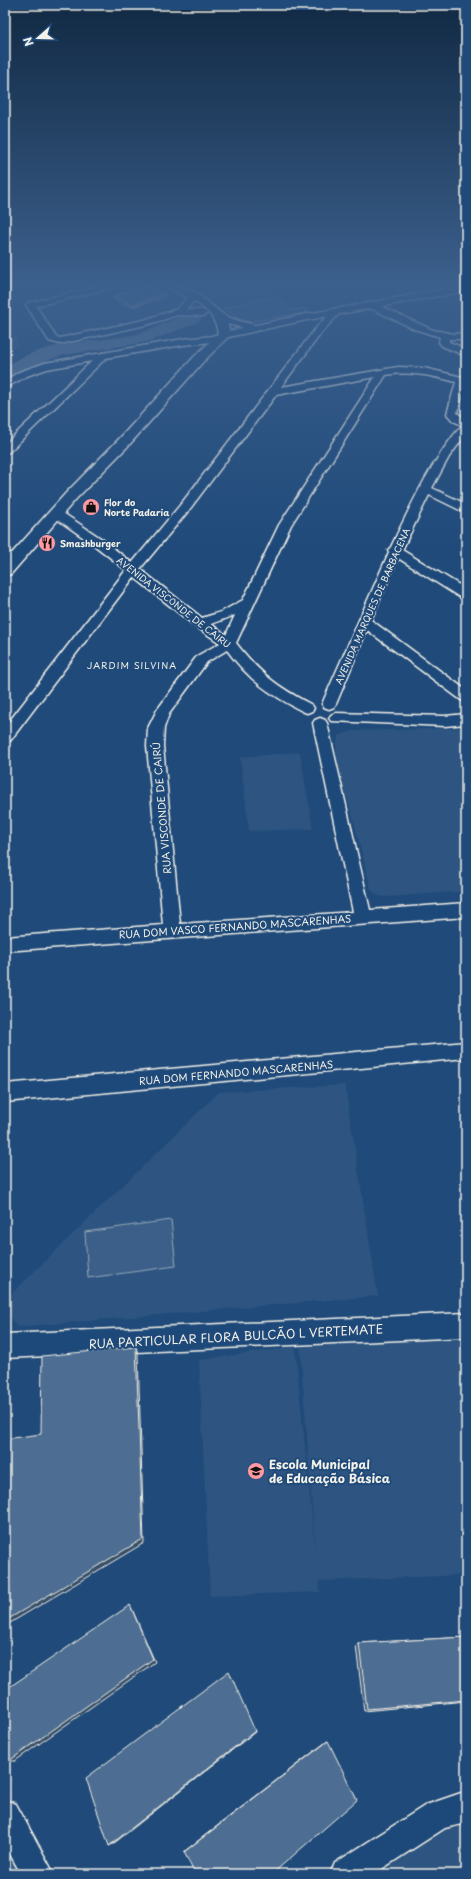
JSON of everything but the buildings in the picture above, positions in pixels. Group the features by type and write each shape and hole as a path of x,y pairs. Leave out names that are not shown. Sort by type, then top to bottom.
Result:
{"main road":[{"path":"5,571 10,557 56,514 185,374"}],"street":[{"path":"5,385 27,374"},
{"path":"5,450 85,374"},
{"path":"5,737 287,374"},
{"path":"273,392 374,374"},
{"path":"229,643 285,525 382,374"},
{"path":"434,374 464,380 452,414 457,419 466,423"},
{"name":"AVENIDA MARQUES DE BARBACENA","path":"330,704 394,550 454,440 466,427"},
{"path":"454,440 466,446"},
{"path":"426,489 466,510"},
{"name":"AVENIDA VISCONDE DE CAIRU","path":"56,514 115,555 200,623 229,643 244,664 277,692 307,708"},
{"path":"115,555 155,543"},
{"path":"394,550 466,595"},
{"path":"200,623 226,615 249,602"},
{"path":"364,621 466,697"},
{"name":"RUA VISCONDE DE CAIRÚ","path":"172,931 155,746 156,728 162,713 202,659 229,643"},
{"path":"336,718 338,712 334,706 330,704 319,702 307,708 306,713 309,718 320,723 330,722 336,718 445,721 466,717"},
{"path":"320,723 363,917"},
{"name":"RUA DOM VASCO FERNANDO MASCARENHAS","path":"5,944 466,910"},
{"name":"RUA DOM FERNANDO MASCARENHAS","path":"5,1094 466,1050"},
{"name":"RUA PARTICULAR FLORA BULCÃO L VERTEMATE","path":"6,1346 466,1325"},
{"path":"346,1874 437,1816 466,1808"},
{"path":"5,1815 38,1874"}],"shaded area":[{"path":"466,728 466,891 389,897 378,896 371,890 352,814 340,776 336,758 337,742 340,735 352,731"},
{"path":"300,752 313,829 249,831 240,757"},
{"path":"345,1085 378,1296 17,1327 5,1310 5,1300 219,1092"},
{"path":"171,1220 176,1266 88,1278 85,1232"},
{"path":"466,1336 466,1575 319,1581 320,1592 210,1596 199,1360 295,1347 316,1557 300,1347"},
{"path":"460,1820 466,1821 466,1874 367,1874 412,1842"},
{"path":"5,1845 23,1874 5,1874"}],"place":[{"name":"Flor do Norte Padaria","path":"91,507"},
{"name":"Smashburger","path":"47,543"},
{"name":"Escola Municipal de Educação Básica","path":"256,1471"}],"district":[{"name":"JARDIM SILVINA","path":"132,665"}]}
